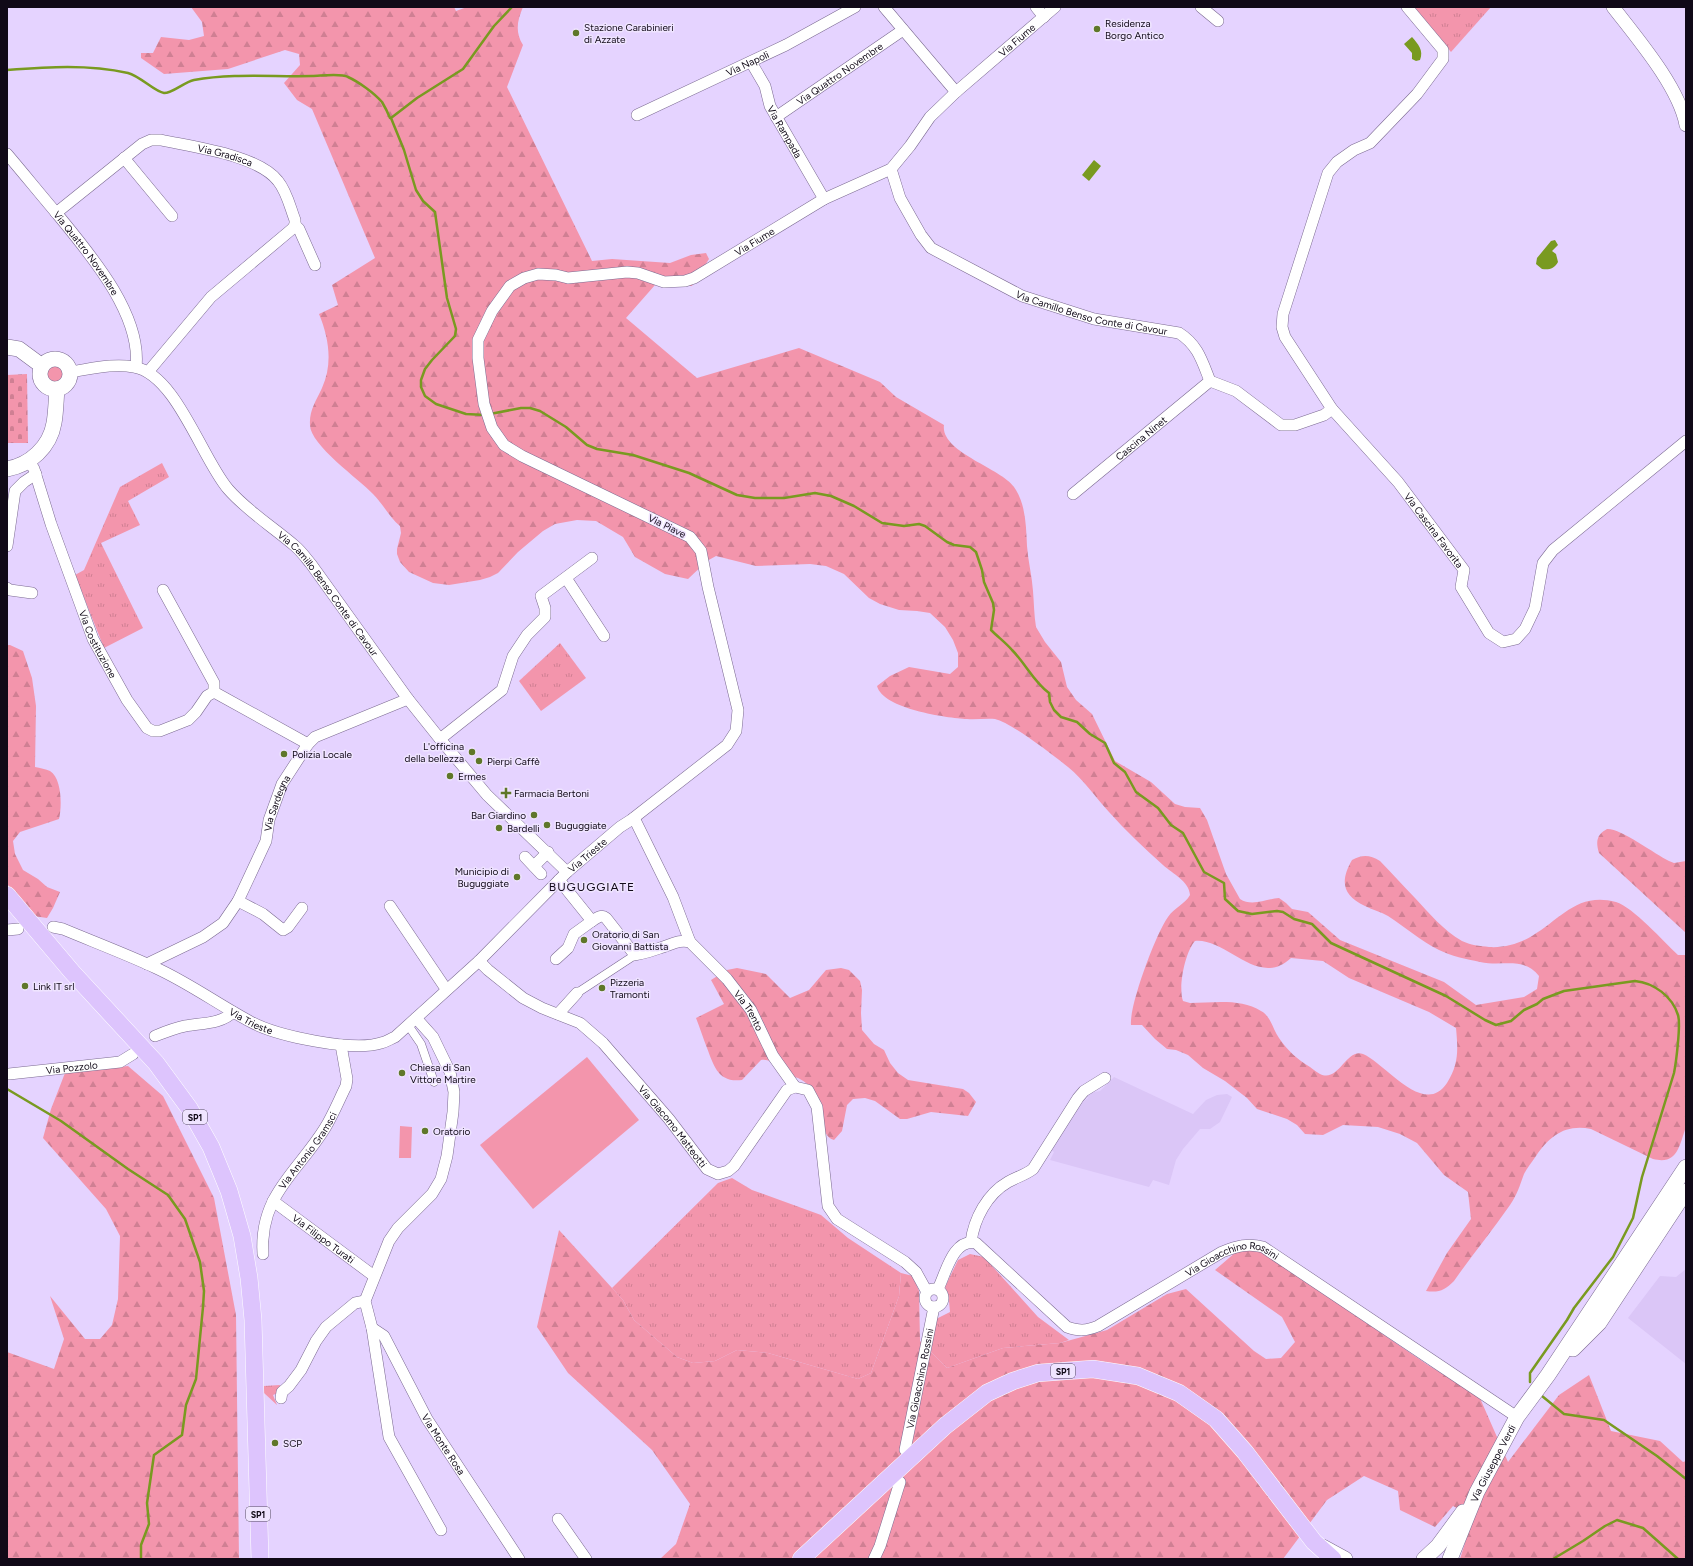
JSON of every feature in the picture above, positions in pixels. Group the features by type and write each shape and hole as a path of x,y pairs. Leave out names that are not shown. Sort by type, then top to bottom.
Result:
{"main road":[{"path":"7,347 19,349 42,366"},
{"path":"58,359 66,363 70,372 68,381 61,388 56,389 44,384 40,375 42,366 49,360 58,359"},
{"path":"7,469 33,468 40,451 49,439 54,424 56,389"},
{"name":"SP1","path":"7,895 72,972 156,1063 189,1108 211,1147 229,1191 242,1236 250,1278 253,1320 260,1559"},
{"name":"Via Giuseppe Verdi","path":"1548,1375 1599,1323 1651,1244 1649,1235 1679,1190 1686,1167"},
{"name":"Via Giuseppe Verdi","path":"1450,1559 1477,1492 1517,1417 1548,1375 1603,1292 1679,1190"},
{"name":"Via Giuseppe Verdi","path":"1603,1292 1616,1282 1639,1248 1651,1244"},
{"name":"SP1","path":"801,1559 945,1426 986,1393 1013,1381 1038,1373 1093,1369 1138,1376 1179,1393 1216,1419 1245,1452 1314,1542 1333,1559"},
{"path":"1424,1559 1438,1546 1477,1492"},
{"path":"1314,1542 1345,1559"}],"street":[{"name":"Via Napoli","path":"637,114 786,45 855,7"},
{"path":"884,7 956,92"},
{"path":"1036,7 1044,17"},
{"name":"Via Fiume","path":"492,428 484,404 478,358 478,340 492,311 510,286 524,278 538,274 556,274 568,278 632,272 644,274 664,282 685,281 694,278 824,199 891,169 910,146 930,117 956,92 1055,7"},
{"path":"1201,7 1218,21"},
{"name":"Via Cascina Favorita","path":"1407,7 1443,50 1443,59 1417,94 1370,143 1354,150 1337,162 1328,173 1283,314 1282,327 1285,337 1332,409 1398,482 1464,570 1461,587 1489,633 1503,642 1516,639 1525,629 1536,608 1543,563 1553,550 1686,441"},
{"path":"1613,7 1644,47 1669,84 1685,118"},
{"name":"Via Quattro Novembre","path":"776,117 903,30"},
{"name":"Via Rampada","path":"751,62 765,86 770,106 824,199"},
{"name":"Via Gradisca","path":"56,213 142,144 151,140 161,140 231,156 256,165 273,175 279,182 288,201 295,225 299,229 315,265"},
{"name":"Via Quattro Novembre","path":"7,154 91,256 108,279 123,307 133,337 137,357 136,367"},
{"path":"124,158 172,216"},
{"name":"Via Camillo Benso Conte di Cavour","path":"891,169 900,198 921,235 931,248 1022,296 1094,319 1179,333 1188,338 1195,346 1210,381"},
{"path":"148,372 211,297 292,230 295,225"},
{"name":"Via Camillo Benso Conte di Cavour","path":"70,372 121,365 136,367 148,372 169,392 179,406 227,488 241,503 296,547 311,564 408,699 440,739 487,795 548,852 567,872"},
{"path":"1210,381 1236,391 1280,425 1295,425 1324,415 1332,409"},
{"name":"Cascina Ninet","path":"1073,494 1210,381"},
{"name":"Via Piave","path":"492,428 504,446 522,456 690,537 701,551 708,587 738,710 736,731"},
{"path":"7,546 15,491 24,482 33,468"},
{"name":"Via Costituzione","path":"33,468 51,524 93,639 127,700 147,728 153,731 160,731 188,720 196,712 207,696 214,692"},
{"path":"440,739 502,690 513,656 528,635 545,617 545,608 541,596 592,558"},
{"path":"566,578 604,636"},
{"path":"7,588 10,590 32,593"},
{"path":"163,590 214,683 214,692 308,744"},
{"name":"Via Sardegna","path":"147,964 203,937 223,923 238,901 266,841 270,820 282,784 308,744 315,737 408,699"},
{"name":"Via Trieste","path":"53,927 63,929 156,968 252,1023 300,1038 341,1045 367,1046 381,1044 395,1037 412,1022 479,960 567,872 620,827 728,746 736,731"},
{"name":"Via Trento","path":"634,818 673,897 690,942 727,978 751,1010 773,1056 795,1087"},
{"path":"525,858 537,870 548,852"},
{"path":"559,880 592,921"},
{"path":"238,901 263,914 283,930 288,927 302,908"},
{"path":"390,906 446,989"},
{"path":"556,959 568,948 574,934 599,916 606,918 636,955"},
{"path":"7,930 18,930"},
{"path":"558,1014 578,993 636,955 661,948 678,941 684,940 690,942"},
{"name":"Via Giacomo Matteotti","path":"479,960 488,970 523,998 580,1023 603,1043 669,1119 707,1169 718,1174 728,1171 734,1166 787,1090 795,1087"},
{"path":"155,1036 179,1028 228,1018 233,1012"},
{"path":"412,1022 434,1082"},
{"path":"412,1022 433,1037 450,1072 454,1092 448,1156 432,1194 398,1228 389,1241 365,1301 372,1328 389,1437 441,1530"},
{"name":"Via Antonio Gramsci","path":"263,1254 262,1240 265,1220 273,1201 281,1185 325,1128 346,1086 347,1079 341,1045"},
{"name":"Via Pozzolo","path":"9,1074 120,1062 133,1054"},
{"path":"971,1242 974,1226 989,1199 1002,1186 1025,1175 1033,1169 1078,1098 1084,1091 1104,1078"},
{"path":"795,1087 808,1090 817,1107 828,1206 837,1219 905,1262 916,1272 932,1290 925,1298 926,1302 934,1307"},
{"name":"Via Filippo Turati","path":"273,1201 374,1276"},
{"name":"Via Gioacchino Rossini","path":"905,1450 934,1307 940,1305 944,1299 943,1293 932,1290 960,1246 971,1242 981,1246 1067,1327 1078,1331 1088,1330 1098,1326 1222,1252 1240,1245 1253,1244 1264,1247 1517,1417"},
{"path":"281,1398 282,1392 302,1370 316,1341 326,1327 355,1303 365,1301"},
{"name":"Via Monte Rosa","path":"372,1328 384,1336 427,1419 519,1559"},
{"path":"874,1559 880,1546 900,1482"},
{"path":"558,1518 586,1559"}],"shaded area":[{"path":"1412,37 1421,50 1420,60 1416,61 1412,59 1412,53 1404,44"},
{"path":"1094,160 1101,166 1089,181 1082,175"},
{"path":"1555,240 1558,245 1552,251 1556,254 1558,262 1551,268 1542,269 1536,264 1537,258 1551,241"},
{"path":"1114,1077 1193,1114 1206,1100 1217,1095 1227,1094 1232,1097 1220,1122 1210,1129 1200,1129 1183,1149 1176,1160 1169,1185 1153,1180 1149,1187 1050,1160 1054,1152 1051,1150 1075,1108 1088,1098 1087,1096 1090,1093 1100,1091"},
{"path":"1686,1269 1686,1364 1628,1318 1660,1276 1676,1277"}],"green space":[{"path":"191,7 454,7 456,11 467,7 523,7 519,17 518,31 523,45 507,87 592,261 612,259 670,263 691,255 706,253 709,259 692,286 655,285 626,318 697,378 799,348 880,382 896,397 944,425 945,435 951,443 961,451 1007,480 1018,494 1025,515 1036,627 1045,642 1061,662 1067,687 1076,700 1092,714 1115,761 1151,782 1175,804 1185,807 1200,808 1207,820 1226,874 1240,899 1254,902 1279,898 1292,909 1308,912 1340,940 1444,982 1476,1005 1524,997 1537,989 1539,976 1533,970 1519,964 1480,962 1444,952 1432,946 1383,913 1357,902 1345,887 1346,874 1352,860 1366,856 1373,857 1380,861 1443,927 1462,941 1475,945 1500,947 1511,945 1532,936 1570,909 1580,904 1602,900 1616,902 1623,905 1648,926 1678,955 1686,955 1686,1127 1679,1147 1673,1157 1661,1160 1653,1159 1591,1129 1573,1128 1559,1133 1541,1149 1528,1167 1510,1205 1454,1281 1442,1290 1435,1292 1426,1291 1447,1253 1471,1219 1468,1192 1444,1175 1417,1143 1400,1134 1378,1127 1343,1125 1323,1135 1305,1134 1297,1125 1287,1119 1257,1109 1247,1098 1225,1081 1203,1068 1188,1055 1176,1050 1167,1049 1142,1025 1131,1025 1134,1002 1150,953 1163,925 1173,911 1190,895 1189,890 1180,878 1156,859 1122,826 1074,772 1022,733 995,719 945,717 917,711 891,701 882,694 877,686 890,676 909,667 950,674 958,667 958,653 953,640 945,627 930,613 899,610 880,604 869,598 844,574 826,566 810,564 756,566 716,556 707,561 688,579 665,574 635,557 623,537 596,521 577,520 555,524 543,531 518,552 498,573 480,580 449,585 433,583 409,572 400,562 397,554 401,533 400,526 373,494 326,452 312,433 310,425 312,411 328,370 329,360 325,332 319,314 338,305 332,285 375,258 312,109 297,100 284,83 300,65 299,54 285,50 228,69 164,74 141,58 141,53 153,53 161,37 189,40 204,36 202,22","holes":["1195,941 1207,942 1243,960 1267,968 1279,966 1291,958 1323,961 1349,978 1429,1012 1456,1028 1457,1057 1451,1076 1447,1083 1438,1092 1427,1094 1416,1092 1363,1054 1352,1056 1332,1074 1320,1074 1289,1051 1277,1035 1272,1023 1261,1011 1245,1004 1226,1002 1190,1003 1183,1001 1181,987 1183,970 1188,953"]},
{"path":"1413,7 1491,7 1451,52"},
{"path":"55,366 62,371 63,374 58,381 55,382 48,377 47,374 52,367"},
{"path":"27,374 28,443 7,443 7,375"},
{"path":"162,463 169,477 128,501 140,525 101,543 143,628 104,648 75,575 84,570 120,487"},
{"path":"560,643 586,678 541,711 519,681"},
{"path":"7,645 23,651 32,678 36,706 35,767 50,771 57,780 59,786 61,807 59,819 20,832 13,841 15,854 23,870 38,879 47,887 60,892 47,918 33,916 7,883"},
{"path":"1607,829 1629,837 1669,861 1674,863 1686,861 1686,933 1599,853 1597,845 1599,836"},
{"path":"737,968 766,974 790,998 809,990 826,970 841,968 849,970 860,981 862,990 862,1030 874,1044 884,1050 890,1063 898,1073 908,1080 963,1089 969,1093 976,1102 968,1116 931,1112 907,1119 900,1119 875,1101 865,1098 853,1099 847,1105 842,1131 834,1140 829,1137 824,1128 820,1102 815,1092 804,1081 791,1076 773,1063 761,1060 742,1080 727,1079 722,1076 712,1061 696,1018 724,1004 711,980 727,970"},
{"path":"587,1057 639,1120 533,1209 480,1145"},
{"path":"128,1066 163,1096 214,1198 236,1315 239,1559 7,1559 7,1352 54,1369 64,1339 50,1296 85,1339 100,1339 112,1325 118,1299 120,1236 106,1209 43,1138 51,1109 65,1073"},
{"path":"400,1126 412,1127 411,1158 399,1158"},
{"path":"732,1178 752,1190 821,1215 848,1238 901,1273 899,1296 871,1373 858,1379 768,1353 737,1350 715,1361 693,1363 677,1357 634,1320 623,1300 612,1288 718,1183"},
{"path":"559,1230 623,1300 634,1320 677,1357 693,1363 715,1361 737,1350 768,1353 858,1379 871,1373 899,1296 901,1273 913,1276 919,1291 920,1341 947,1368 1003,1348 1060,1343 1107,1330 1167,1294 1186,1289 1254,1351 1266,1359 1281,1358 1295,1342 1282,1317 1215,1270 1236,1252 1258,1249 1428,1365 1479,1396 1508,1462 1559,1395 1589,1375 1611,1431 1660,1441 1683,1462 1686,1461 1686,1559 1460,1559 1473,1517 1453,1506 1435,1527 1400,1510 1398,1491 1364,1476 1327,1500 1283,1559 660,1559 676,1544 690,1504 652,1450 568,1373 537,1327"},
{"path":"970,1254 984,1257 1038,1317 1069,1340 1060,1343 1003,1348 947,1368 931,1352 936,1319 950,1312 945,1287 958,1260"},
{"path":"280,1385 278,1393 273,1395 277,1405 264,1393 264,1386"}],"waterway":[{"path":"485,415 466,414 436,404 425,396 421,387 421,380 425,369 455,336 456,329 447,298 435,212 423,201 416,190 404,150 391,118 417,98 463,69 494,26 512,7"},
{"path":"7,70 68,67 113,70 133,75 156,90 164,93 167,93 190,81 209,78 238,76 341,75 357,82 375,95 382,102 390,118"},
{"path":"490,414 521,408 530,408 540,411 566,427 587,445 597,449 633,455 689,473 737,495 755,498 784,498 815,493 831,496 854,506 882,523 904,526 919,524 925,526 947,542 954,545 970,547 976,552 984,582 993,603 994,610 991,630 1010,647 1038,683 1049,693 1050,702 1054,710 1061,717 1077,722 1090,734 1105,743 1114,763 1125,772 1136,792 1158,808 1171,825 1183,833 1204,872 1224,883 1225,899 1238,911 1252,914 1277,911 1283,912 1294,919 1312,924 1331,943 1446,996 1496,1025 1511,1021 1524,1010 1537,1004 1543,999 1564,991 1635,981 1649,984 1667,996 1675,1008 1679,1020 1675,1068 1642,1177 1633,1218 1613,1257 1574,1308 1530,1373 1530,1382"},
{"path":"7,1089 61,1121 128,1169 168,1195 185,1219 200,1262 204,1291 196,1379 186,1405 182,1435 154,1455 147,1503 149,1524 141,1545 141,1559"},
{"path":"1542,1396 1564,1414 1604,1420 1657,1456 1686,1479"},
{"path":"1553,1559 1617,1520 1643,1528 1678,1559"}],"place":[{"name":"Residenza Borgo Antico","path":"1097,29"},
{"name":"Stazione Carabinieri di Azzate","path":"576,33"},
{"name":"L'officina della bellezza","path":"472,752"},
{"name":"Polizia Locale","path":"284,754"},
{"name":"Pierpi Caffè","path":"479,761"},
{"name":"Ermes","path":"450,776"},
{"name":"Farmacia Bertoni","path":"506,793"},
{"name":"Bar Giardino","path":"534,815"},
{"name":"Buguggiate","path":"547,825"},
{"name":"Bardelli","path":"499,828"},
{"name":"Municipio di Buguggiate","path":"517,877"},
{"name":"Oratorio di San Giovanni Battista","path":"584,940"},
{"name":"Link IT srl","path":"25,986"},
{"name":"Pizzeria Tramonti","path":"602,988"},
{"name":"Chiesa di San Vittore Martire","path":"402,1073"},
{"name":"Oratorio","path":"425,1131"},
{"name":"SCP","path":"275,1443"}],"district":[{"name":"BUGUGGIATE","path":"592,887"}]}
